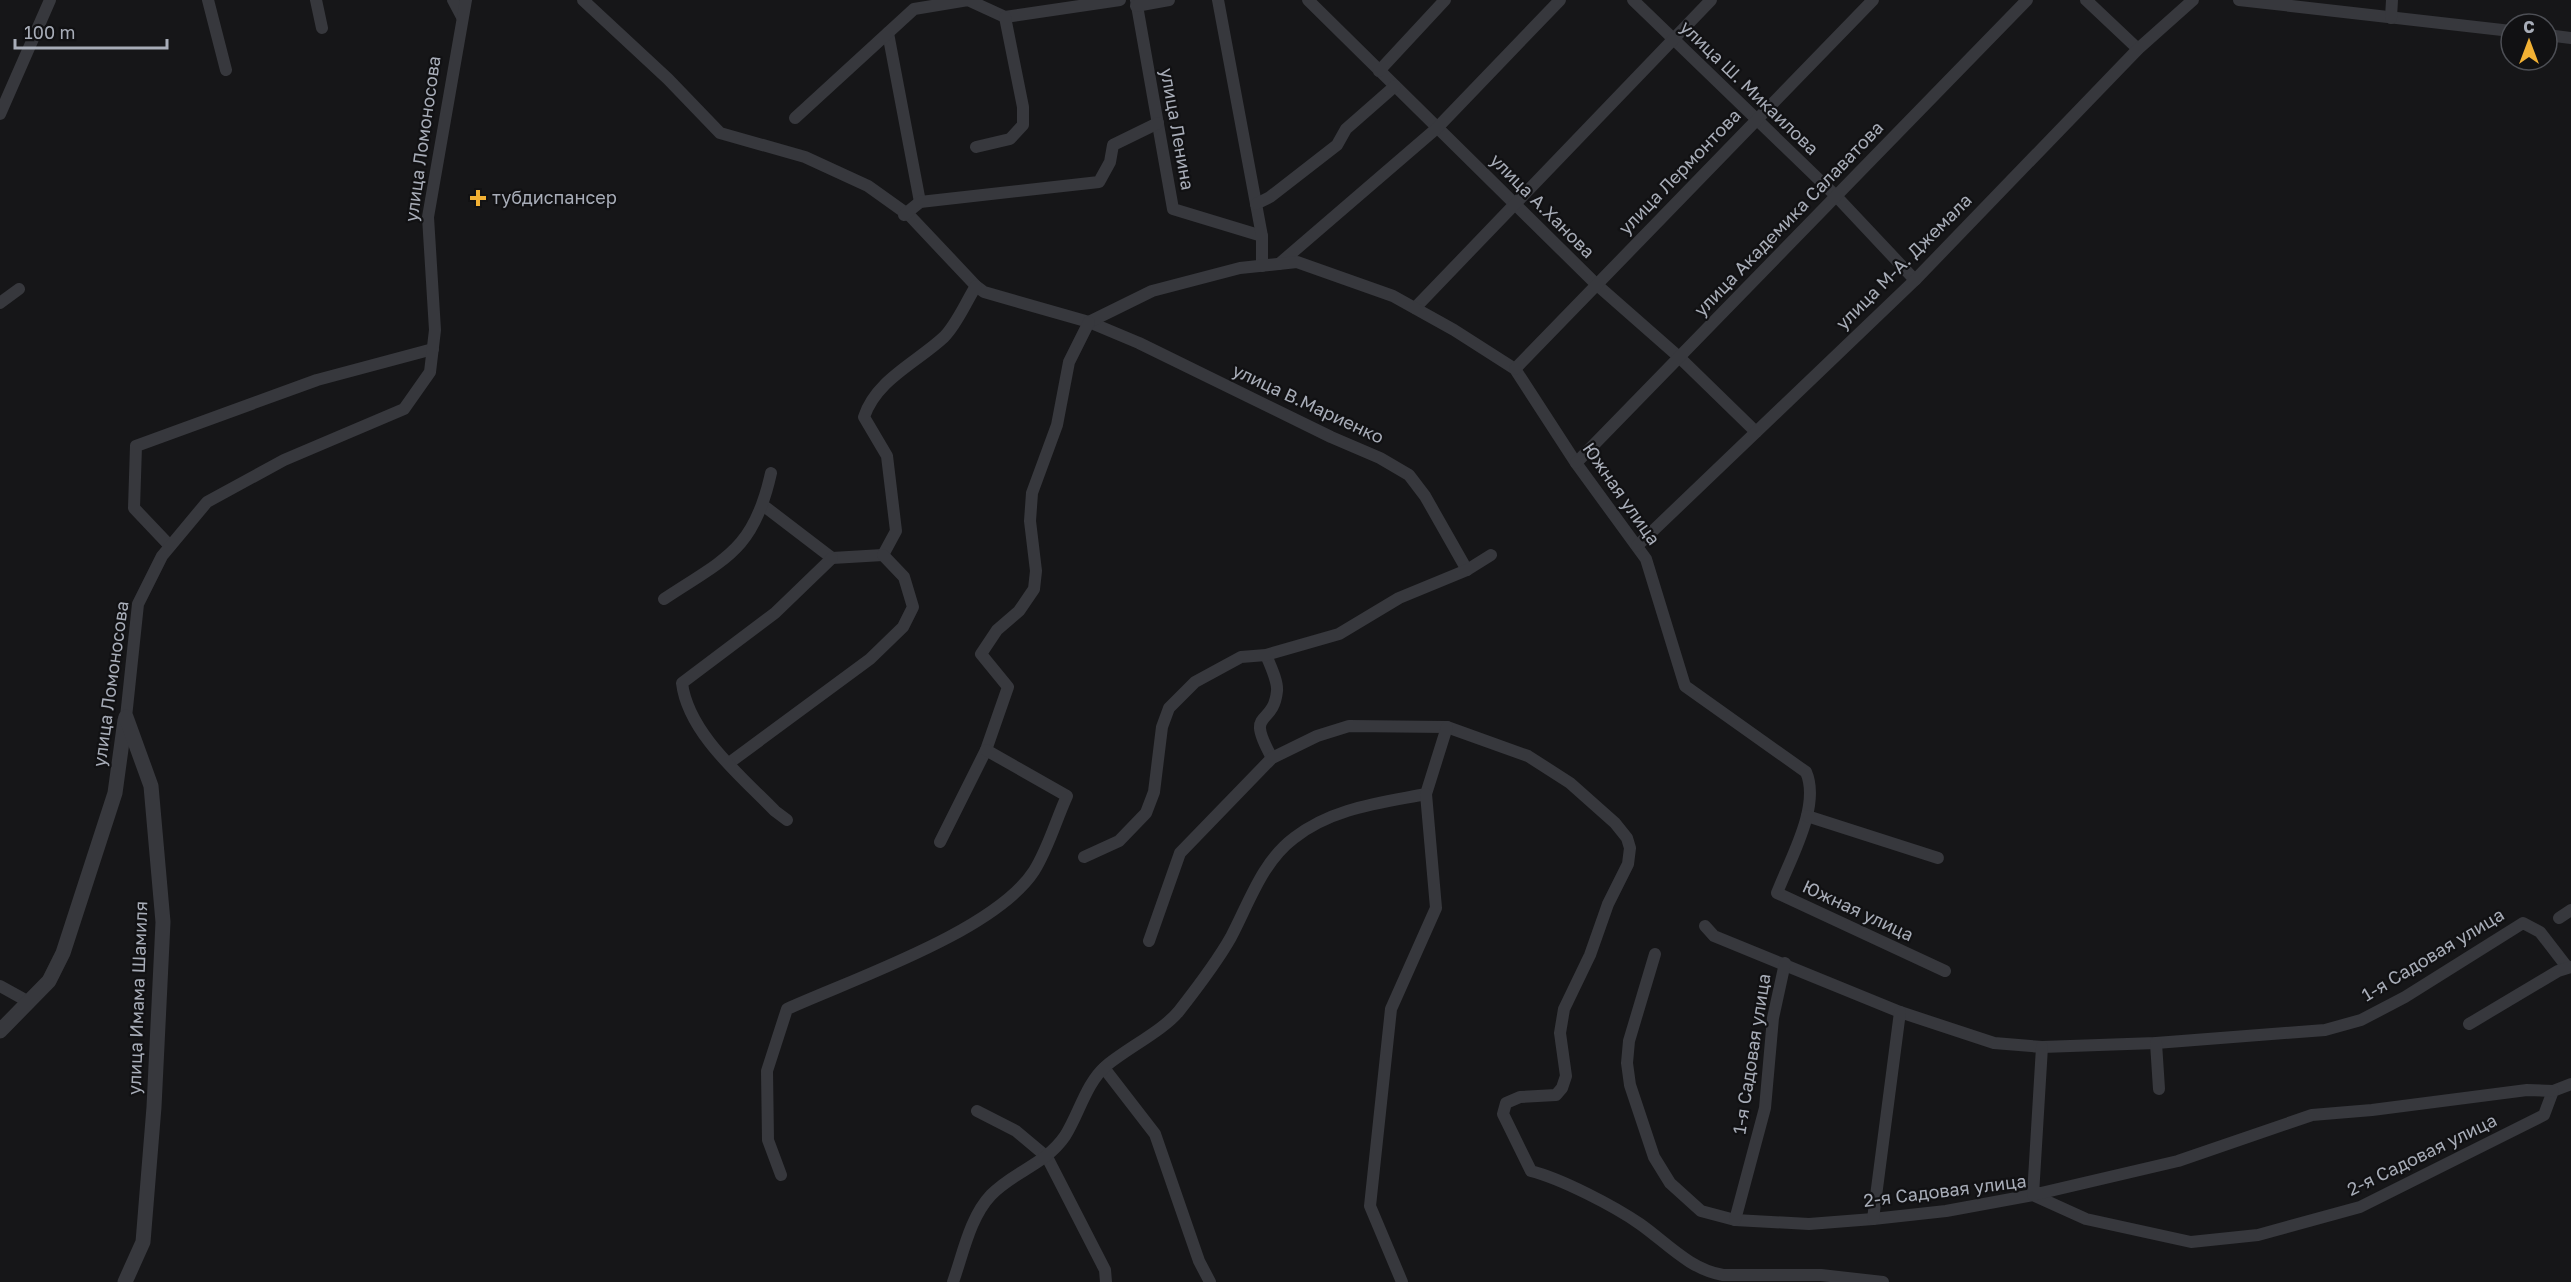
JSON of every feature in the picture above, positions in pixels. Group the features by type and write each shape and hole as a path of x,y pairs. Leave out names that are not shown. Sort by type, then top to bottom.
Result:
{"street":[{"path":"0,114 50,0"},
{"path":"208,0 226,70"},
{"path":"316,0 322,28"},
{"path":"453,0 462,17"},
{"name":"улица Ломоносова","path":"0,1031 49,981 63,953 115,793 138,604 162,556 207,502 284,460 404,409 430,372 435,330 428,217 466,0"},
{"path":"583,0 668,79 720,133 805,156 868,186 905,214 975,286 946,335 879,389 870,401 864,417 887,456 896,531 883,555"},
{"path":"795,118 914,9 968,0 1005,17 1120,0"},
{"path":"1136,3 1169,0"},
{"path":"1218,0 1262,236 1263,266"},
{"name":"улица А.Ханова","path":"1308,0 1596,284 1679,357 1756,432"},
{"path":"1379,70 1445,0"},
{"path":"1278,264 1437,128 1560,0"},
{"name":"улица Ш. Микаилова","path":"1633,0 1836,196 1915,280"},
{"path":"1415,308 1711,0"},
{"name":"улица Лермонтова","path":"1515,369 1873,0"},
{"name":"улица Академика Салаватова","path":"1576,463 2027,0"},
{"path":"2086,0 2138,49"},
{"name":"улица М-А. Джемала","path":"1637,546 1915,280 2138,49 2193,0"},
{"path":"2239,0 2499,30"},
{"path":"2391,18 2392,0"},
{"name":"улица Ленина","path":"1136,3 1173,209 1262,236"},
{"path":"976,147 1010,139 1023,125 1023,107 1005,17"},
{"path":"888,33 920,202"},
{"path":"1256,204 1270,197 1337,145 1346,129 1395,86"},
{"path":"905,214 920,202 1099,182 1110,162 1113,145 1158,123"},
{"name":"Южная улица","path":"1089,322 1152,291 1240,268 1297,262 1394,296 1515,369 1576,463 1646,559 1686,686 1806,772 1811,784 1810,808 1777,892 1945,971"},
{"name":"улица В.Мариенко","path":"975,286 984,292 1089,322 1139,343 1331,437 1380,458 1408,474 1425,496 1467,570"},
{"path":"0,303 19,289"},
{"path":"940,842 986,750 1008,687 981,654 997,630 1019,611 1034,589 1036,571 1030,521 1032,493 1057,424 1069,362 1089,322"},
{"path":"170,546 134,508 136,446 317,380 433,349"},
{"path":"664,598 743,543 764,506 771,473"},
{"path":"764,506 832,558"},
{"path":"729,763 870,659 903,627 913,607 904,577 883,555 832,558 775,613 682,683 683,695 709,744 775,812 787,820"},
{"path":"1084,857 1119,841 1146,813 1154,792 1162,727 1169,708 1178,696 1195,682 1240,657 1266,655 1338,634 1399,598 1467,570 1491,555"},
{"path":"1266,655 1278,689 1274,702 1258,725 1259,734 1272,758"},
{"name":"улица Имама Шамиля","path":"125,1282 143,1242 154,1107 163,922 151,786 126,717"},
{"path":"1149,941 1180,852 1272,758 1317,736 1349,726 1447,727 1528,756 1548,767 1615,823 1627,838 1630,849 1628,864 1608,904 1590,956 1564,1009 1560,1033 1566,1076 1562,1088 1556,1095 1520,1097 1506,1103 1503,1114 1531,1171 1550,1176 1638,1223 1692,1265 1707,1273 1821,1275 1883,1282"},
{"path":"1402,1282 1370,1206 1391,1009 1436,908 1426,794 1447,727"},
{"path":"781,1175 768,1140 766,1071 787,1009 931,947 1006,901 1034,872 1067,795 986,750"},
{"path":"953,1282 976,1217 991,1195 1023,1170 1047,1157 1065,1135 1085,1095 1104,1068 1177,1013 1229,939 1266,868 1294,837 1336,813 1426,794"},
{"path":"1807,816 1938,858"},
{"path":"2559,918 2571,910"},
{"name":"1-я Садовая улица","path":"1705,926 1714,936 1785,963 1900,1012 1994,1043 2042,1047 2156,1043 2325,1030 2361,1020 2405,997 2523,922 2540,932 2569,968 2486,1012 2469,1024"},
{"name":"2-я Садовая улица","path":"1655,954 1629,1041 1627,1063 1630,1085 1654,1157 1670,1183 1701,1210 1735,1220 1809,1224 1874,1219 1946,1210 2033,1195 2086,1219 2191,1242 2258,1235 2360,1207 2544,1115 2553,1091"},
{"name":"1-я Садовая улица","path":"1735,1220 1765,1108 1773,1018 1785,963"},
{"path":"0,986 29,1002"},
{"path":"1874,1219 1900,1012"},
{"path":"2156,1043 2159,1089"},
{"path":"2042,1047 2033,1195 2178,1161 2312,1115 2372,1110 2527,1090 2553,1091 2571,1084"},
{"path":"1104,1068 1155,1134 1199,1261 1210,1282"},
{"path":"977,1111 1016,1131 1047,1157 1105,1270 1106,1282"}],"place":[{"name":"тубдиспансер","path":"478,198"}]}
